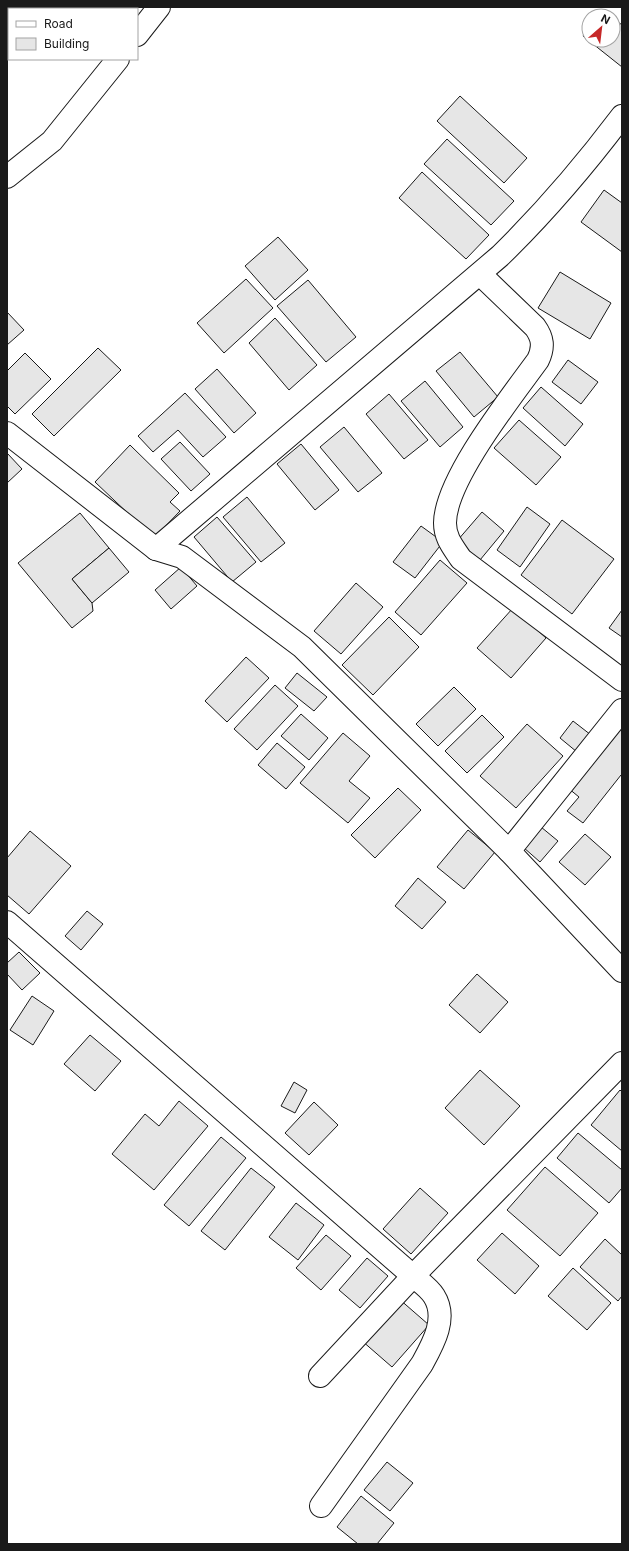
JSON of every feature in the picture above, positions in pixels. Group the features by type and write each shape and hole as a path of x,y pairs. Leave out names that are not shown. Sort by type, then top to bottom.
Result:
{"street":[{"path":"138,34 159,7"},
{"path":"7,177 52,141 117,60"},
{"path":"156,549 480,274 527,230 622,116"},
{"path":"480,274 535,328 542,337 541,353 538,360 485,434 458,481 450,500 445,522 447,537 461,559 622,680"},
{"path":"7,434 156,549 182,557 302,647 509,852 622,970"},
{"path":"509,852 622,710"},
{"path":"7,922 414,1276 434,1296 440,1308 439,1324 434,1341 422,1364 321,1506"},
{"path":"320,1376 414,1276 622,1063"}],"building":[{"path":"621,24 622,25 622,67 598,48 621,48"},
{"path":"460,96 527,158 504,183 437,121"},
{"path":"447,139 514,201 491,225 424,164"},
{"path":"422,172 489,235 466,259 399,198"},
{"path":"604,190 622,203 622,252 581,222"},
{"path":"278,237 308,270 275,300 245,266"},
{"path":"560,272 611,303 590,339 538,308"},
{"path":"246,279 273,308 224,353 197,323"},
{"path":"308,280 356,337 326,362 277,306"},
{"path":"7,312 24,330 7,345"},
{"path":"275,318 317,365 289,390 249,343"},
{"path":"98,348 121,370 54,436 32,414"},
{"path":"460,352 498,397 474,417 436,371"},
{"path":"25,353 51,379 15,414 7,406 7,371"},
{"path":"568,360 598,382 581,404 552,382"},
{"path":"217,369 256,413 234,433 195,389"},
{"path":"425,381 463,427 440,447 401,401"},
{"path":"541,387 583,424 565,446 523,408"},
{"path":"185,393 226,437 203,457 178,430 153,452 138,436"},
{"path":"389,394 428,440 404,459 366,414"},
{"path":"519,420 561,457 536,485 494,448"},
{"path":"344,427 382,473 358,492 320,447"},
{"path":"180,442 210,474 191,491 161,459"},
{"path":"301,444 339,490 315,510 277,464"},
{"path":"130,445 179,493 170,502 180,511 154,538 95,482"},
{"path":"7,453 22,469 7,483"},
{"path":"247,497 285,543 261,562 223,517"},
{"path":"527,507 550,524 520,567 497,550"},
{"path":"482,512 504,531 480,560 457,541"},
{"path":"80,513 109,548 72,579 92,603 93,611 72,628 18,563"},
{"path":"217,517 256,562 232,582 194,537"},
{"path":"562,520 614,559 572,614 521,575"},
{"path":"421,526 443,542 415,578 393,562"},
{"path":"109,548 129,572 92,603 72,579"},
{"path":"440,560 467,583 421,635 395,612"},
{"path":"181,567 197,586 171,609 155,590"},
{"path":"356,583 383,607 341,654 314,631"},
{"path":"513,608 546,638 511,678 477,648"},
{"path":"622,610 622,637 609,628"},
{"path":"389,617 419,647 373,695 342,665"},
{"path":"246,657 269,678 227,722 205,701"},
{"path":"297,673 327,697 314,711 285,688"},
{"path":"275,685 298,706 257,750 234,729"},
{"path":"454,687 476,709 438,746 416,724"},
{"path":"301,714 328,738 309,760 281,736"},
{"path":"482,715 504,737 467,773 445,751"},
{"path":"573,721 591,735 577,752 560,738"},
{"path":"622,721 622,776 621,775 583,823 567,811 579,797 568,788"},
{"path":"527,724 563,756 516,808 480,776"},
{"path":"343,733 370,756 349,781 370,798 348,823 300,783"},
{"path":"277,743 305,767 286,789 258,765"},
{"path":"398,788 421,810 375,858 351,835"},
{"path":"541,827 558,841 540,862 523,847"},
{"path":"468,830 495,852 464,889 437,867"},
{"path":"30,831 71,866 29,914 7,895 7,858"},
{"path":"585,834 611,857 585,885 559,862"},
{"path":"418,878 446,902 422,929 395,906"},
{"path":"87,911 103,924 81,950 65,936"},
{"path":"19,952 40,973 22,990 7,974 7,963"},
{"path":"477,974 508,1002 480,1033 449,1005"},
{"path":"32,996 54,1011 33,1045 10,1030"},
{"path":"90,1035 121,1061 95,1091 64,1064"},
{"path":"480,1070 520,1106 484,1145 445,1108"},
{"path":"294,1082 307,1090 295,1113 281,1106"},
{"path":"620,1090 622,1092 622,1151 591,1125"},
{"path":"179,1101 208,1126 154,1190 112,1154 145,1114 159,1126"},
{"path":"314,1102 338,1125 309,1155 285,1133"},
{"path":"578,1133 622,1170 622,1188 609,1203 557,1158"},
{"path":"221,1137 246,1158 189,1226 164,1205"},
{"path":"545,1167 598,1213 560,1256 507,1210"},
{"path":"251,1168 275,1187 225,1250 201,1231"},
{"path":"420,1188 448,1213 411,1254 383,1229"},
{"path":"296,1203 324,1225 298,1260 269,1237"},
{"path":"502,1233 539,1266 515,1294 477,1260"},
{"path":"326,1235 351,1256 321,1290 296,1268"},
{"path":"605,1239 622,1255 622,1296 618,1301 580,1267"},
{"path":"367,1258 388,1276 360,1308 339,1290"},
{"path":"573,1268 611,1303 587,1330 548,1296"},
{"path":"398,1298 429,1325 392,1367 361,1340"},
{"path":"387,1462 413,1483 390,1511 364,1490"},
{"path":"361,1496 394,1523 377,1544 358,1544 337,1527"}]}
